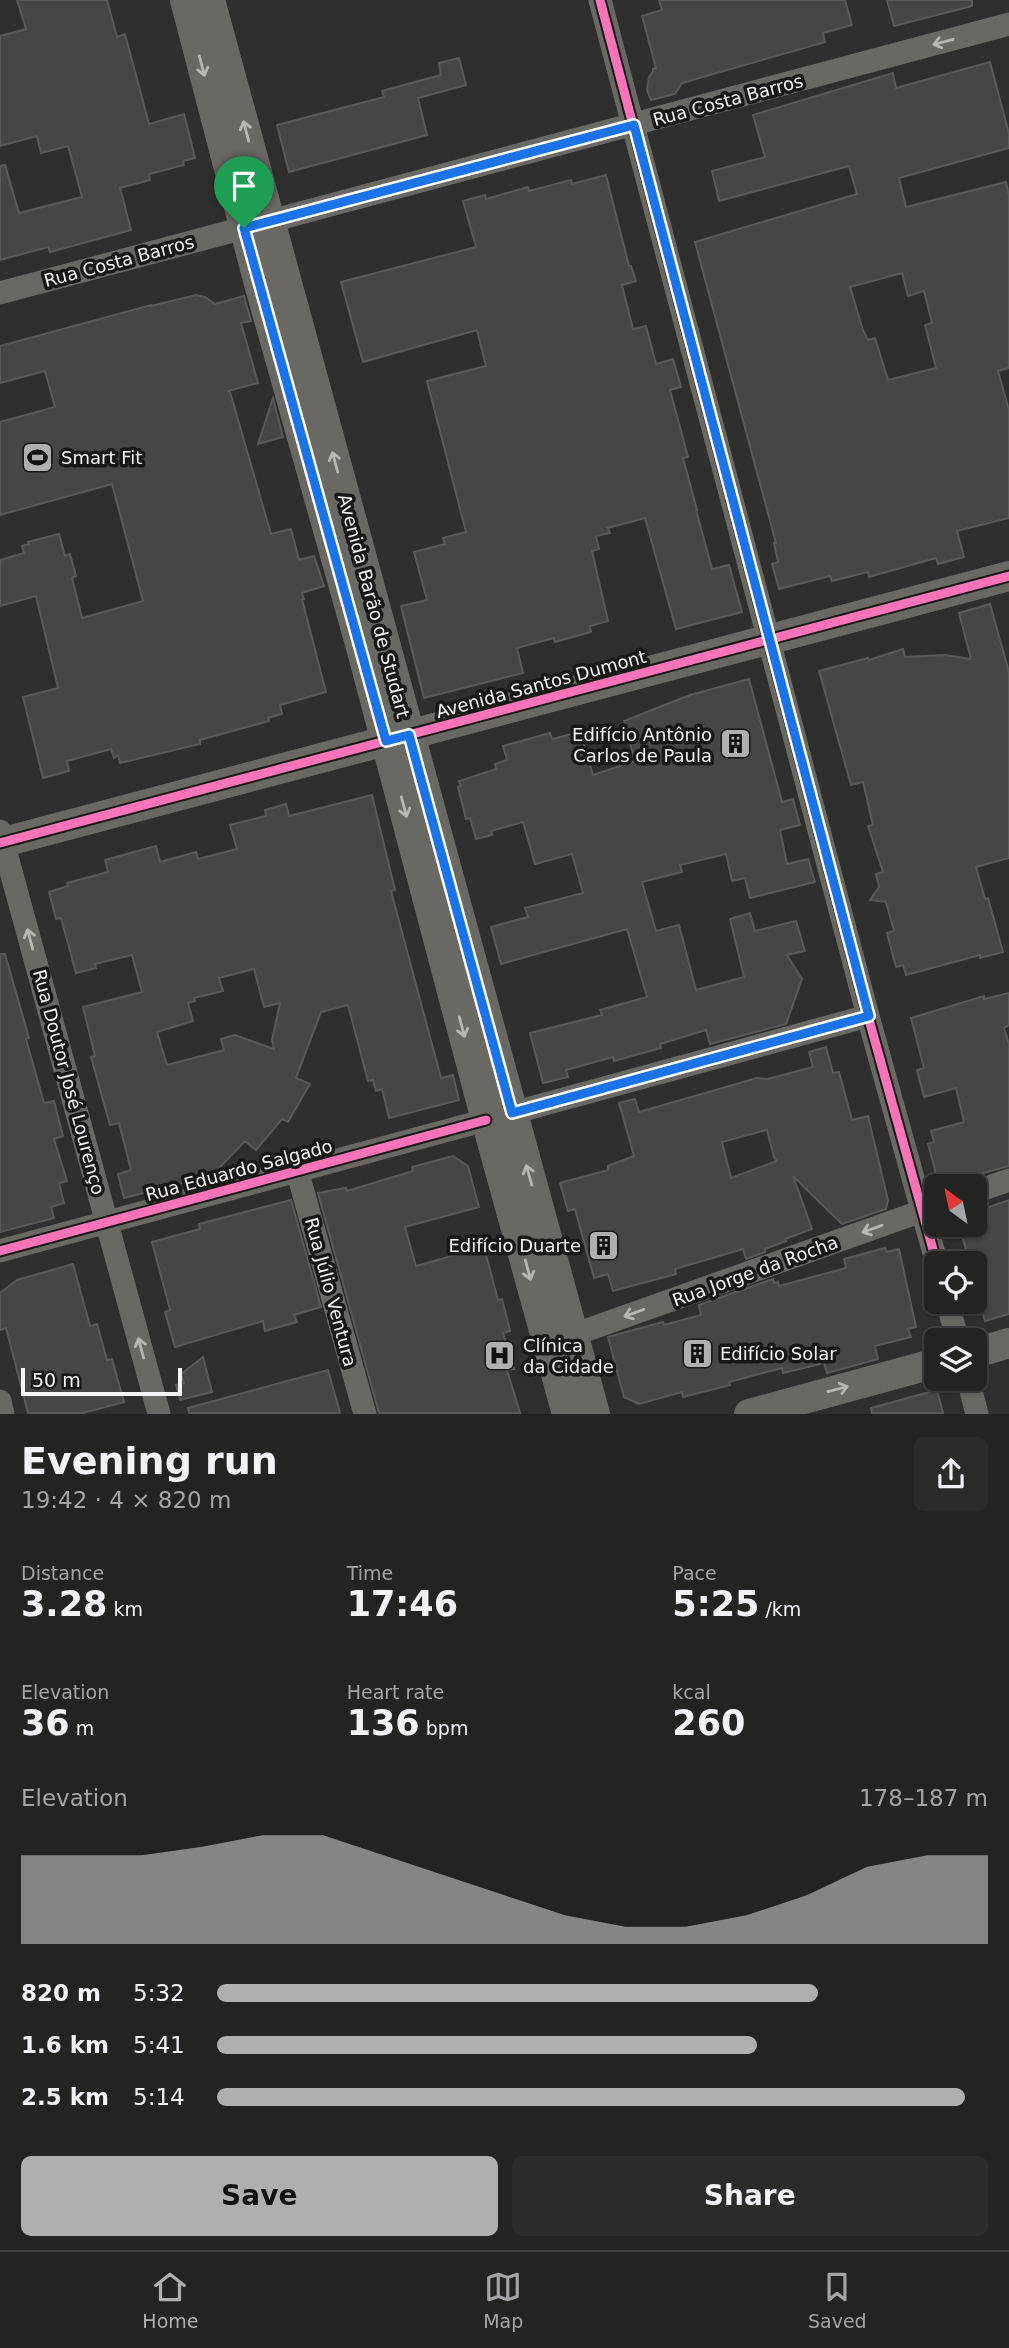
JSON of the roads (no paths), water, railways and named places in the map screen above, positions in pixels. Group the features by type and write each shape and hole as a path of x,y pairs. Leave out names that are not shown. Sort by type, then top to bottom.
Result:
{"main road":[{"name":"Avenida Barão de Studart","path":"185,0 257,224 398,738 499,1117 567,1413"},
{"name":"Avenida Barão de Studart","path":"210,0 257,224"},
{"name":"Avenida Santos Dumont","path":"1,839 398,738 1009,576"},
{"name":"Avenida Barão de Studart","path":"499,1117 573,1335 595,1413"},
{"path":"987,1349 1009,1343"},
{"path":"749,1413 805,1406 924,1367"}],"street":[{"path":"600,0 869,1016 924,1193"},
{"name":"Rua Costa Barros","path":"0,293 1009,24"},
{"name":"Rua Doutor José Lourenço","path":"1,839 159,1413"},
{"name":"Rua Eduardo Salgado","path":"0,1251 869,1016"},
{"name":"Rua Júlio Ventura","path":"298,1170 365,1413"},
{"path":"987,1188 1009,1180"},
{"name":"Rua Jorge da Rocha","path":"573,1335 924,1211"},
{"path":"971,1391 977,1413"},
{"path":"0,1401 3,1413"}],"place":[{"name":"Smart Fit","path":"38,457"},
{"name":"Edifício Antônio Carlos de Paula","path":"735,744"},
{"name":"Edifício Duarte","path":"604,1245"},
{"name":"Edifício Solar","path":"697,1353"},
{"name":"Clínica da Cidade","path":"500,1355"}]}
